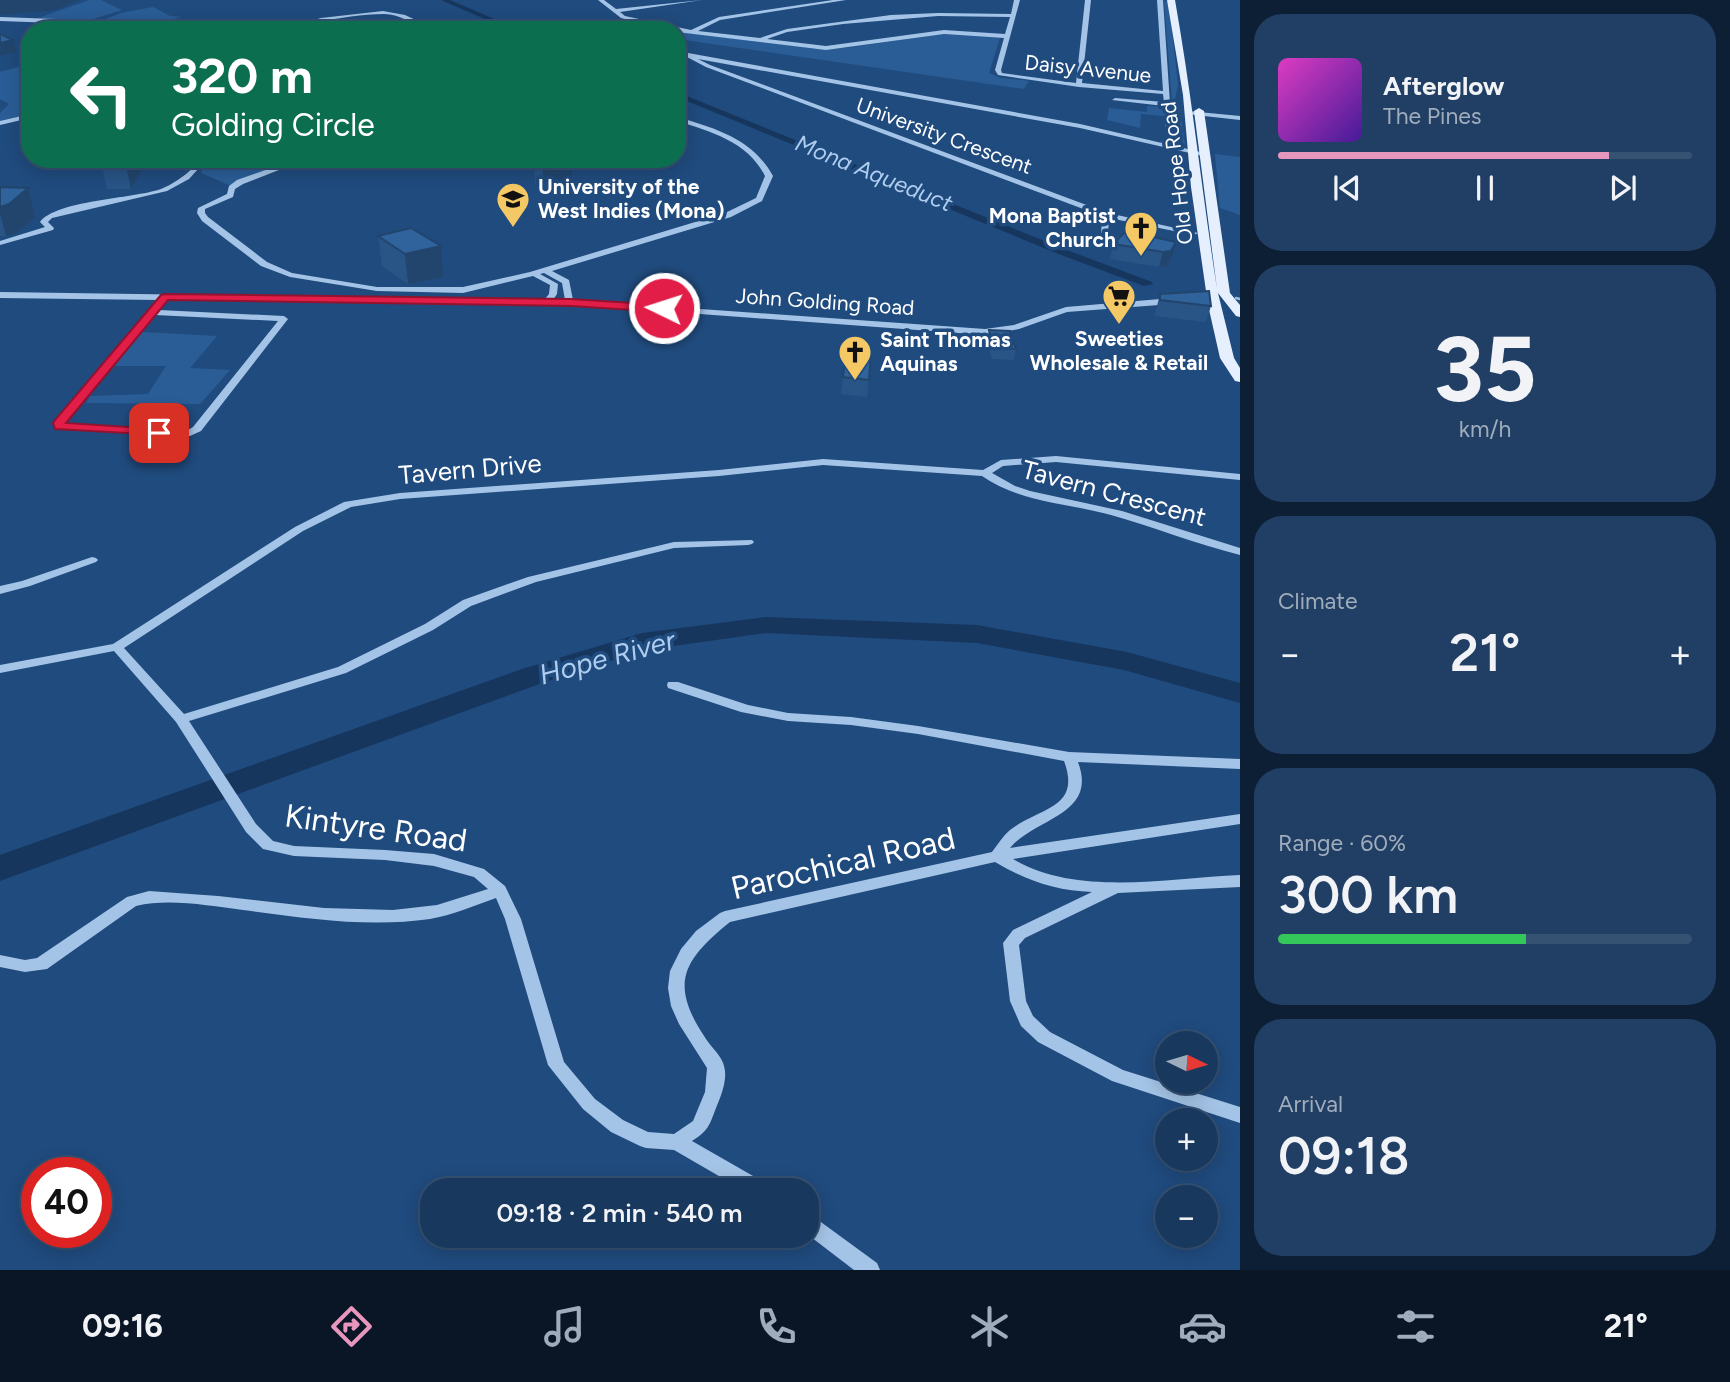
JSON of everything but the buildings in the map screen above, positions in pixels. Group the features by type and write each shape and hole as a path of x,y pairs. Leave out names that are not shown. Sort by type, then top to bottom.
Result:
{"main road":[{"name":"Old Hope Road","path":"1171,0 1220,332 1227,358 1240,379"},
{"name":"Old Hope Road","path":"1182,0 1206,154 1214,295"},
{"name":"Old Hope Road","path":"1214,295 1237,310"},
{"path":"1220,332 1240,323"}],"street":[{"path":"601,0 614,11 635,21"},
{"path":"614,11 699,0"},
{"path":"691,32 719,19 843,0"},
{"name":"Daisy Avenue","path":"1017,0 1006,36 999,74 1167,93"},
{"path":"1079,85 1088,0"},
{"path":"1160,0 1169,133"},
{"path":"327,21 381,13 400,15 414,21"},
{"path":"760,41 779,32 901,14 1013,16"},
{"path":"0,19 56,21"},
{"path":"686,31 826,48 944,32 1006,36"},
{"name":"University Crescent","path":"687,55 1080,126 1206,154"},
{"name":"University Crescent","path":"687,55 737,77 1106,215 1194,233"},
{"path":"1115,100 1167,104"},
{"path":"1188,113 1240,118"},
{"path":"0,123 21,118"},
{"path":"278,168 233,186 230,195 202,208 201,213 205,219 264,264 290,275 377,289 463,290 532,274 701,225 759,199 769,176 765,164 754,153 718,133 686,122"},
{"path":"0,243 50,228 44,222 49,216 167,189 188,177 196,168"},
{"path":"1106,215 1104,235 1140,245"},
{"path":"545,270 566,282 571,303"},
{"path":"532,274 554,284 553,294 547,302"},
{"name":"John Golding Road","path":"0,295 547,302 985,331 1016,327 1066,310 1184,300"},
{"path":"154,312 284,319 197,429 190,433 60,426 59,423 165,297"},
{"name":"Tavern Crescent","path":"1240,477 1056,459 1001,463 985,473 998,484 1015,491 1101,509 1240,552"},
{"name":"Tavern Drive","path":"0,669 117,646 299,528 348,504 400,496 719,473 823,462 985,473"},
{"path":"181,719 342,670 429,627 467,603 532,579 674,545 748,542"},
{"path":"0,590 92,561"},
{"name":"Kintyre Road","path":"117,646 181,719 251,828 268,845 294,851 433,860 479,873 500,890"},
{"path":"673,685 746,709 788,717 905,728 1069,757 1240,764"},
{"path":"1069,757 1078,773 1077,789 1071,801 1015,834 997,856 1018,871 1041,880 1116,887 1196,881 1240,881"},
{"name":"Parochical Road","path":"677,1142 700,1126 714,1092 716,1067 690,1032 675,993 678,972 686,951 699,936 724,918 997,856 1240,819"},
{"path":"1116,887 1019,934 1012,943 1018,1001 1027,1021 1044,1037 1118,1076 1240,1115"},
{"path":"1,961 25,966 41,964 132,901 149,897 353,915 400,915 451,908 500,890 513,919 557,1065 589,1104 617,1126 646,1140 677,1142 739,1178"},
{"path":"819,1232 870,1270"}],"shaded area":[{"path":"89,0 101,0 122,10 87,21 38,18"},
{"path":"1164,0 1169,3 1178,85 1175,99 1179,104 1185,145 1180,148 1159,143 1163,139 1175,139"},
{"path":"153,7 170,16 182,17 163,21 100,21 121,13"},
{"path":"686,32 817,49 845,48 941,34 1000,38 989,73 1001,78 1029,81 1024,89 686,40"},
{"path":"21,66 21,116 0,121 0,113 9,104 0,99 0,72"},
{"path":"1147,106 1164,107 1164,116 1141,114 1140,128 1107,120 1109,108 1147,112"},
{"path":"1215,154 1240,157 1240,215 1220,208"},
{"path":"204,168 278,168 231,186 201,173"},
{"path":"142,332 217,336 190,368 230,370 200,404 86,403 90,396 148,394 166,366 114,366"}],"waterway":[{"name":"Mona Aqueduct","path":"444,0 495,21"},
{"name":"Mona Aqueduct","path":"686,98 1060,251 1148,284"},
{"path":"1236,298 1240,299"},
{"name":"Hope River","path":"0,868 532,676 642,642 766,625 977,634 1127,661 1240,693"}],"place":[{"name":"University of the West Indies (Mona)","path":"513,229"},
{"name":"Mona Baptist Church","path":"1141,258"},
{"name":"Sweeties Wholesale & Retail","path":"1119,326"},
{"name":"Saint Thomas Aquinas","path":"855,382"}],"route":[{"path":"159,433 67,428 59,423 165,297 592,303 664,308"}]}
